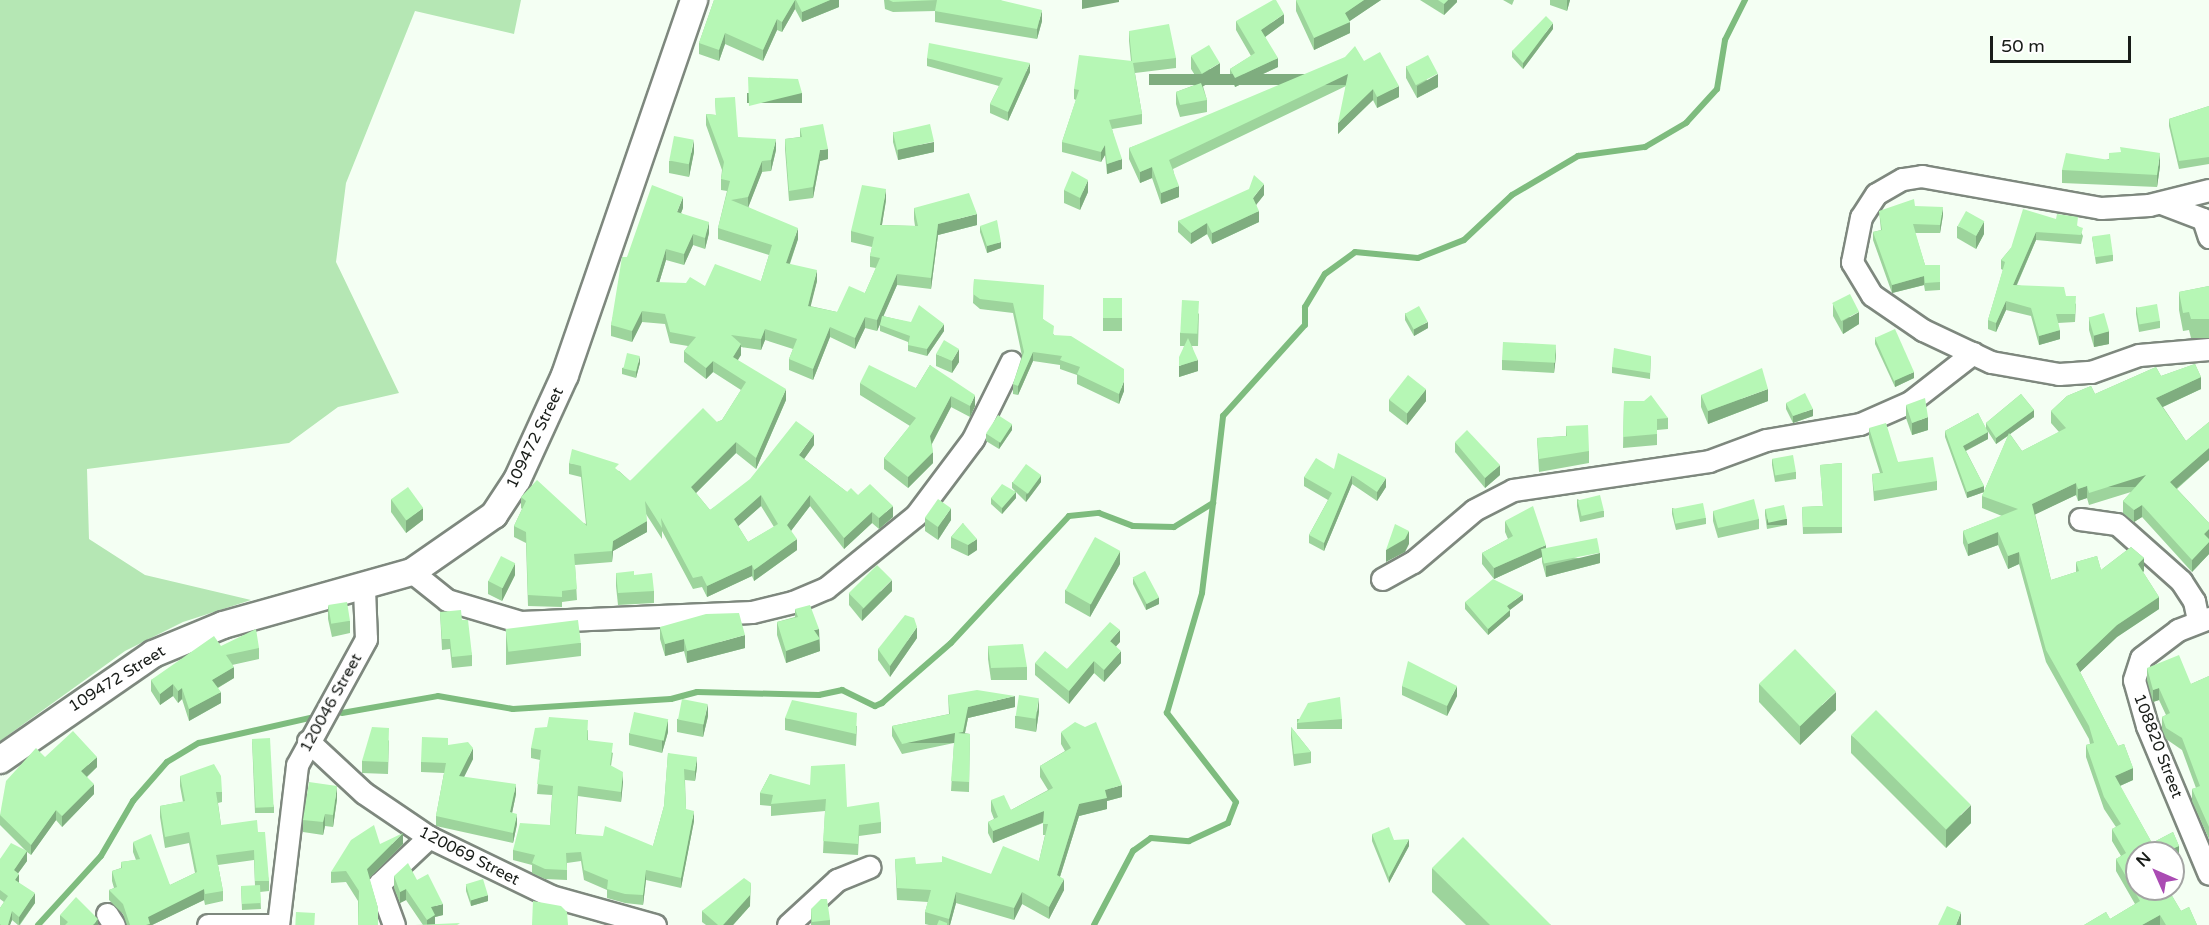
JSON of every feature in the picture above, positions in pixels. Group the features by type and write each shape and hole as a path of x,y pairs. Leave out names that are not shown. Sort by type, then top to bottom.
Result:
{"street":[{"name":"109472 Street","path":"0,760 115,677 185,639 364,589 412,572 494,514 535,444 565,375 694,0"},
{"path":"2209,190 2161,202 2102,208 1922,176 1902,179 1876,194 1861,217 1854,240 1852,262 1859,279 1923,330 1973,353 2059,374 2091,372 2160,351 2209,350"},
{"path":"2161,202 2203,219 2209,237"},
{"path":"1382,579 1413,562 1474,510 1513,490 1709,461 1766,440 1860,424 1910,402 1973,353"},
{"path":"412,572 447,600 521,622 752,612 793,602 826,588 916,516 973,439 1011,362"},
{"path":"2080,519 2117,524 2181,581 2204,619"},
{"name":"120046 Street","path":"276,925 292,786 308,741 366,639 364,589"},
{"name":"108820 Street","path":"2204,619 2141,658 2134,680 2147,726 2209,874"},
{"name":"120069 Street","path":"308,741 364,793 429,837 580,915 655,925"},
{"path":"394,925 379,884 429,837"},
{"path":"788,925 837,880 869,867"},
{"path":"208,925 276,925"}],"green space":[{"path":"0,0 521,0 514,34 415,11 346,183 336,262 399,393 338,407 289,443 87,469 89,539 145,575 251,600 183,622 125,651 0,741"}],"building":[{"path":"714,0 795,0 782,22 777,19 763,50 725,33 719,50 699,43"},
{"path":"796,0 830,0 802,12"},
{"path":"889,0 937,0 893,2"},
{"path":"937,0 1000,0 1042,10 1037,29 935,11"},
{"path":"1276,0 1284,14 1261,30 1278,58 1235,78 1230,69 1255,53 1236,21"},
{"path":"1296,0 1364,0 1345,13 1350,22 1314,38"},
{"path":"1546,16 1553,23 1523,63 1512,51"},
{"path":"1169,24 1176,58 1133,63 1142,114 1109,120 1122,159 1107,164 1105,145 1101,152 1062,142 1079,90 1074,89 1079,55 1132,61 1129,31"},
{"path":"929,43 1030,63 1008,112 990,104 1003,78 927,58"},
{"path":"1209,45 1220,63 1202,74 1191,56"},
{"path":"1355,46 1364,61 1380,52 1399,86 1377,97 1373,89 1338,123 1348,74 1169,160 1179,186 1161,193 1152,167 1140,172 1129,148 1345,57"},
{"path":"1428,55 1438,74 1416,85 1406,67"},
{"path":"748,77 798,79 802,93 749,106"},
{"path":"1201,83 1207,100 1180,105 1176,92"},
{"path":"735,97 738,137 776,139 771,160 762,161 748,197 731,200 798,228 786,263 817,270 808,306 837,312 849,286 865,293 880,258 870,256 874,237 851,231 862,185 886,189 880,225 918,226 914,208 969,193 977,214 938,224 931,278 897,274 877,320 865,317 855,338 830,327 813,369 789,359 797,339 765,329 761,339 731,335 741,344 733,357 786,389 756,458 736,442 691,487 710,510 750,479 796,421 814,434 799,455 847,492 851,488 858,495 870,484 893,506 879,518 872,512 844,538 810,495 787,525 797,539 754,570 752,565 707,586 702,576 693,578 661,518 662,528 645,501 647,521 613,541 612,551 574,554 577,589 562,591 562,597 528,595 526,532 514,526 526,501 521,497 537,480 587,526 581,466 569,463 572,449 619,464 615,468 630,481 703,408 717,422 722,420 746,382 713,361 706,368 684,351 696,337 670,332 665,314 642,311 632,331 611,325 622,257 627,257 652,185 683,197 677,212 709,222 705,238 693,234 684,254 666,249 656,282 686,283 690,277 705,286 715,264 761,281 772,245 718,228 730,181 721,179 724,162 706,114 716,115 715,98","holes":["761,495 778,524 748,542 734,519"]},
{"path":"2209,106 2209,157 2179,161 2169,119"},
{"path":"823,124 828,149 820,150 813,187 789,191 785,139 802,137 800,128"},
{"path":"930,124 934,142 897,150 893,133"},
{"path":"674,136 694,140 689,164 669,161"},
{"path":"2120,147 2160,153 2157,175 2062,170 2066,153 2109,160 2109,153 2121,152"},
{"path":"1072,171 1088,180 1080,198 1064,190"},
{"path":"1254,175 1264,184 1253,198 1259,211 1212,233 1207,223 1191,233 1178,221 1249,189"},
{"path":"1914,199 1915,206 1943,207 1940,225 1913,224 1925,265 1940,265 1940,282 1925,283 1924,276 1892,285 1873,232 1882,230 1879,211"},
{"path":"2023,209 2056,219 2057,214 2078,217 2077,226 2083,228 2081,235 2036,232 2013,285 2064,287 2066,296 2076,296 2075,314 2056,314 2060,330 2039,336 2031,308 2006,301 1996,323 1988,320 2005,262 2001,260 2011,248"},
{"path":"1966,211 1984,221 1976,236 1958,226"},
{"path":"997,220 1001,242 987,246 980,226"},
{"path":"2110,234 2113,255 2095,257 2092,237"},
{"path":"974,279 1044,285 1043,319 1054,326 1053,335 1071,336 1124,369 1124,381 1119,394 1077,374 1080,367 1060,360 1062,356 1033,352 1018,386 1013,384 1024,352 1013,303 980,299 973,294"},
{"path":"2209,286 2209,319 2191,319 2189,312 2183,313 2179,292"},
{"path":"1850,294 1859,312 1841,321 1832,303"},
{"path":"1103,298 1122,298 1122,318 1103,318"},
{"path":"1182,300 1199,301 1197,334 1180,333"},
{"path":"2157,304 2160,321 2139,324 2136,308"},
{"path":"919,305 944,324 927,349 908,345 910,336 880,325 882,316 911,322"},
{"path":"1419,306 1428,322 1414,330 1405,314"},
{"path":"2104,313 2109,331 2094,336 2089,317"},
{"path":"1895,329 1914,372 1894,381 1875,338"},
{"path":"1188,338 1198,360 1179,366 1179,357"},
{"path":"944,340 959,349 952,361 936,354"},
{"path":"1503,342 1556,345 1555,363 1502,360"},
{"path":"1614,348 1651,356 1650,373 1612,367"},
{"path":"627,353 640,356 636,372 623,369"},
{"path":"2195,364 2201,377 2156,398 2186,441 2209,422 2209,448 2170,482 2209,523 2209,529 2204,534 2209,542 2192,560 2142,505 2134,510 2123,501 2146,475 2089,493 2087,486 2078,489 2076,483 2032,504 2051,580 2079,571 2076,562 2097,556 2101,570 2131,547 2144,558 2138,564 2159,597 2117,625 2076,664 2118,746 2124,744 2133,768 2115,776 2151,841 2125,841 2125,851 2112,829 2121,824 2104,797 2086,745 2094,743 2089,726 2046,650 2019,552 2008,556 1998,532 1968,544 1963,531 2018,509 1982,496 2009,433 2022,451 2066,428 2051,411 2067,396 2091,386 2095,394 2156,367 2161,376"},
{"path":"869,365 916,388 930,365 975,395 970,406 951,396 930,436 933,452 908,477 884,458 916,418 860,383"},
{"path":"1762,368 1768,389 1708,411 1701,395"},
{"path":"1408,375 1426,389 1407,414 1389,399"},
{"path":"1805,393 1813,409 1793,416 1786,403"},
{"path":"2021,394 2034,410 1996,438 1986,423"},
{"path":"1651,395 1668,418 1657,419 1657,434 1623,437 1624,401 1644,401"},
{"path":"1925,398 1928,417 1912,423 1906,405"},
{"path":"1978,413 1988,432 1963,446 1984,486 1967,492 1945,431"},
{"path":"998,415 1012,424 1000,443 986,433"},
{"path":"1886,423 1898,462 1933,457 1937,481 1874,491 1872,474 1883,473 1869,428"},
{"path":"1588,425 1589,451 1539,459 1537,438 1567,436 1566,426"},
{"path":"1467,430 1500,465 1485,478 1455,442"},
{"path":"1338,453 1386,478 1377,492 1352,475 1324,543 1309,535 1332,493 1304,477 1316,458 1334,469"},
{"path":"1793,455 1796,472 1775,475 1772,459"},
{"path":"1842,463 1842,527 1803,527 1802,507 1823,506 1820,465"},
{"path":"1026,464 1041,475 1028,494 1012,483"},
{"path":"1002,484 1016,492 1002,508 991,498"},
{"path":"408,487 423,508 406,520 391,499"},
{"path":"1600,495 1604,511 1582,516 1578,501"},
{"path":"938,499 951,508 938,527 925,518"},
{"path":"1754,499 1759,519 1718,528 1713,511"},
{"path":"1703,503 1706,518 1675,524 1673,509"},
{"path":"1784,505 1787,519 1768,523 1765,509"},
{"path":"1533,506 1546,545 1494,568 1482,553 1513,536 1505,521"},
{"path":"963,523 977,539 968,545 951,537"},
{"path":"1395,524 1409,531 1405,539 1386,550"},
{"path":"1095,537 1120,551 1091,604 1065,590"},
{"path":"1597,538 1600,553 1544,564 1541,549"},
{"path":"501,556 515,563 503,588 488,581"},
{"path":"877,565 892,580 864,608 849,593"},
{"path":"634,571 634,575 652,573 654,591 618,593 616,573"},
{"path":"1145,571 1159,597 1147,604 1133,578"},
{"path":"1493,579 1523,594 1507,606 1510,610 1488,629 1465,602"},
{"path":"347,602 350,621 331,624 328,605"},
{"path":"810,605 819,629 814,630 820,639 786,651 777,622 798,617 795,609"},
{"path":"461,610 462,620 468,620 472,655 452,657 450,639 442,639 440,612"},
{"path":"739,613 745,635 687,651 684,639 665,644 660,627 706,614"},
{"path":"905,615 914,618 917,627 890,666 878,649"},
{"path":"578,620 581,643 508,652 506,629"},
{"path":"1110,622 1120,630 1110,641 1121,651 1104,670 1094,661 1069,691 1035,663 1045,651 1067,669"},
{"path":"256,629 259,648 226,655 234,667 212,680 221,692 189,709 182,688 178,691 173,684 160,694 151,680 214,636 221,646"},
{"path":"1023,644 1027,667 991,668 988,646"},
{"path":"1795,649 1836,691 1800,726 1759,684"},
{"path":"2179,655 2191,684 2209,676 2209,827 2192,789 2200,786 2182,738 2166,728 2162,717 2170,713 2159,688 2153,690 2147,668"},
{"path":"1408,661 1457,686 1447,706 1402,686"},
{"path":"977,690 1015,696 968,707 963,732 958,733 970,734 969,782 951,781 955,733 902,744 892,726 950,714 948,695"},
{"path":"1019,695 1039,698 1035,719 1016,716"},
{"path":"1340,697 1342,719 1297,723 1308,703"},
{"path":"682,699 708,704 704,725 678,720"},
{"path":"792,700 857,713 856,734 785,718"},
{"path":"1876,710 1971,805 1946,830 1851,735"},
{"path":"634,712 668,719 664,741 629,734"},
{"path":"549,717 588,720 587,740 613,743 610,765 623,772 621,792 578,786 575,834 603,836 605,826 653,846 664,806 668,753 697,757 695,771 684,769 686,809 694,811 681,878 646,870 643,895 625,894 607,889 608,880 584,870 581,852 566,853 567,870 545,869 532,863 535,855 513,850 520,823 550,825 553,786 537,784 541,750 531,748 535,728 547,727"},
{"path":"1075,722 1085,727 1096,722 1122,785 1105,790 1107,798 1079,804 1057,875 1064,879 1049,907 1022,892 1014,908 956,892 949,919 925,912 931,890 897,888 895,859 915,857 916,864 942,862 942,856 991,874 1003,846 1039,861 1048,824 1043,824 1044,811 993,831 988,822 998,817 991,800 1004,795 1011,810 1053,788 1040,766 1071,748 1061,732"},
{"path":"372,727 389,728 388,762 362,761"},
{"path":"1291,727 1311,752 1294,754"},
{"path":"73,731 97,757 81,771 94,784 62,816 56,810 31,845 0,815 6,781 36,748 45,757"},
{"path":"422,737 448,738 448,745 468,742 473,748 459,776 516,784 510,812 517,814 513,833 436,816 446,763 421,762"},
{"path":"270,738 274,807 256,808 252,739"},
{"path":"214,764 221,776 222,792 216,792 221,825 257,820 258,832 265,832 269,881 255,881 254,850 216,855 223,891 205,894 204,889 148,917 150,924 130,925 123,904 109,890 117,887 112,871 122,868 121,862 140,859 133,842 151,834 170,885 197,872 189,832 165,837 160,806 185,801 180,776"},
{"path":"845,764 847,807 879,802 881,822 859,825 858,844 823,841 826,799 771,804 773,795 760,793 770,774 810,785 811,766"},
{"path":"309,782 337,786 333,815 325,814 323,822 303,820"},
{"path":"374,825 380,844 403,833 367,869 378,908 378,925 358,925 359,891 346,871 331,872 351,840"},
{"path":"1389,827 1394,840 1409,839 1389,877 1372,834"},
{"path":"2173,832 2177,841 2156,841"},
{"path":"1463,837 1551,925 1490,925 1432,868"},
{"path":"11,843 27,851 14,870 19,874 15,880 35,893 19,917 12,911 8,925 1,925 0,908 8,896 0,890 0,859"},
{"path":"2125,854 2125,875 2116,859"},
{"path":"408,863 417,880 428,874 443,904 431,907 435,915 427,920 406,889 400,892 394,876"},
{"path":"744,878 751,883 750,895 723,925 718,925 702,911"},
{"path":"483,879 488,895 471,901 466,884"},
{"path":"260,885 261,903 242,904 241,886"},
{"path":"76,897 98,919 93,925 65,925 68,922 60,915"},
{"path":"821,899 827,899 830,920 812,922 811,909"},
{"path":"533,901 561,906 567,912 568,925 532,925"},
{"path":"2140,901 2175,901 2181,911 2189,907 2197,925 2166,925 2160,915 2142,925 2084,925 2106,912 2110,919"},
{"path":"1947,906 1961,912 1956,925 1938,925"},
{"path":"296,912 315,913 314,925 295,925"},
{"path":"939,920 947,923 947,925 937,925"},
{"path":"460,923 457,925 415,925"}],"waterway":[{"path":"342,713 438,696 513,709 671,699 697,692 819,695 842,690 875,706 882,703 951,643 1069,516 1099,513 1133,526 1174,527 1213,503 1223,416 1305,325 1305,307 1325,274 1355,252 1418,258 1464,240 1512,195 1578,156 1645,147 1686,123 1717,89 1725,40 1745,0"},
{"path":"1094,925 1133,851 1151,838 1189,841 1228,823 1236,802 1167,713 1202,593 1213,503"},
{"path":"38,925 101,856 133,801 167,762 199,743 310,718"}]}
